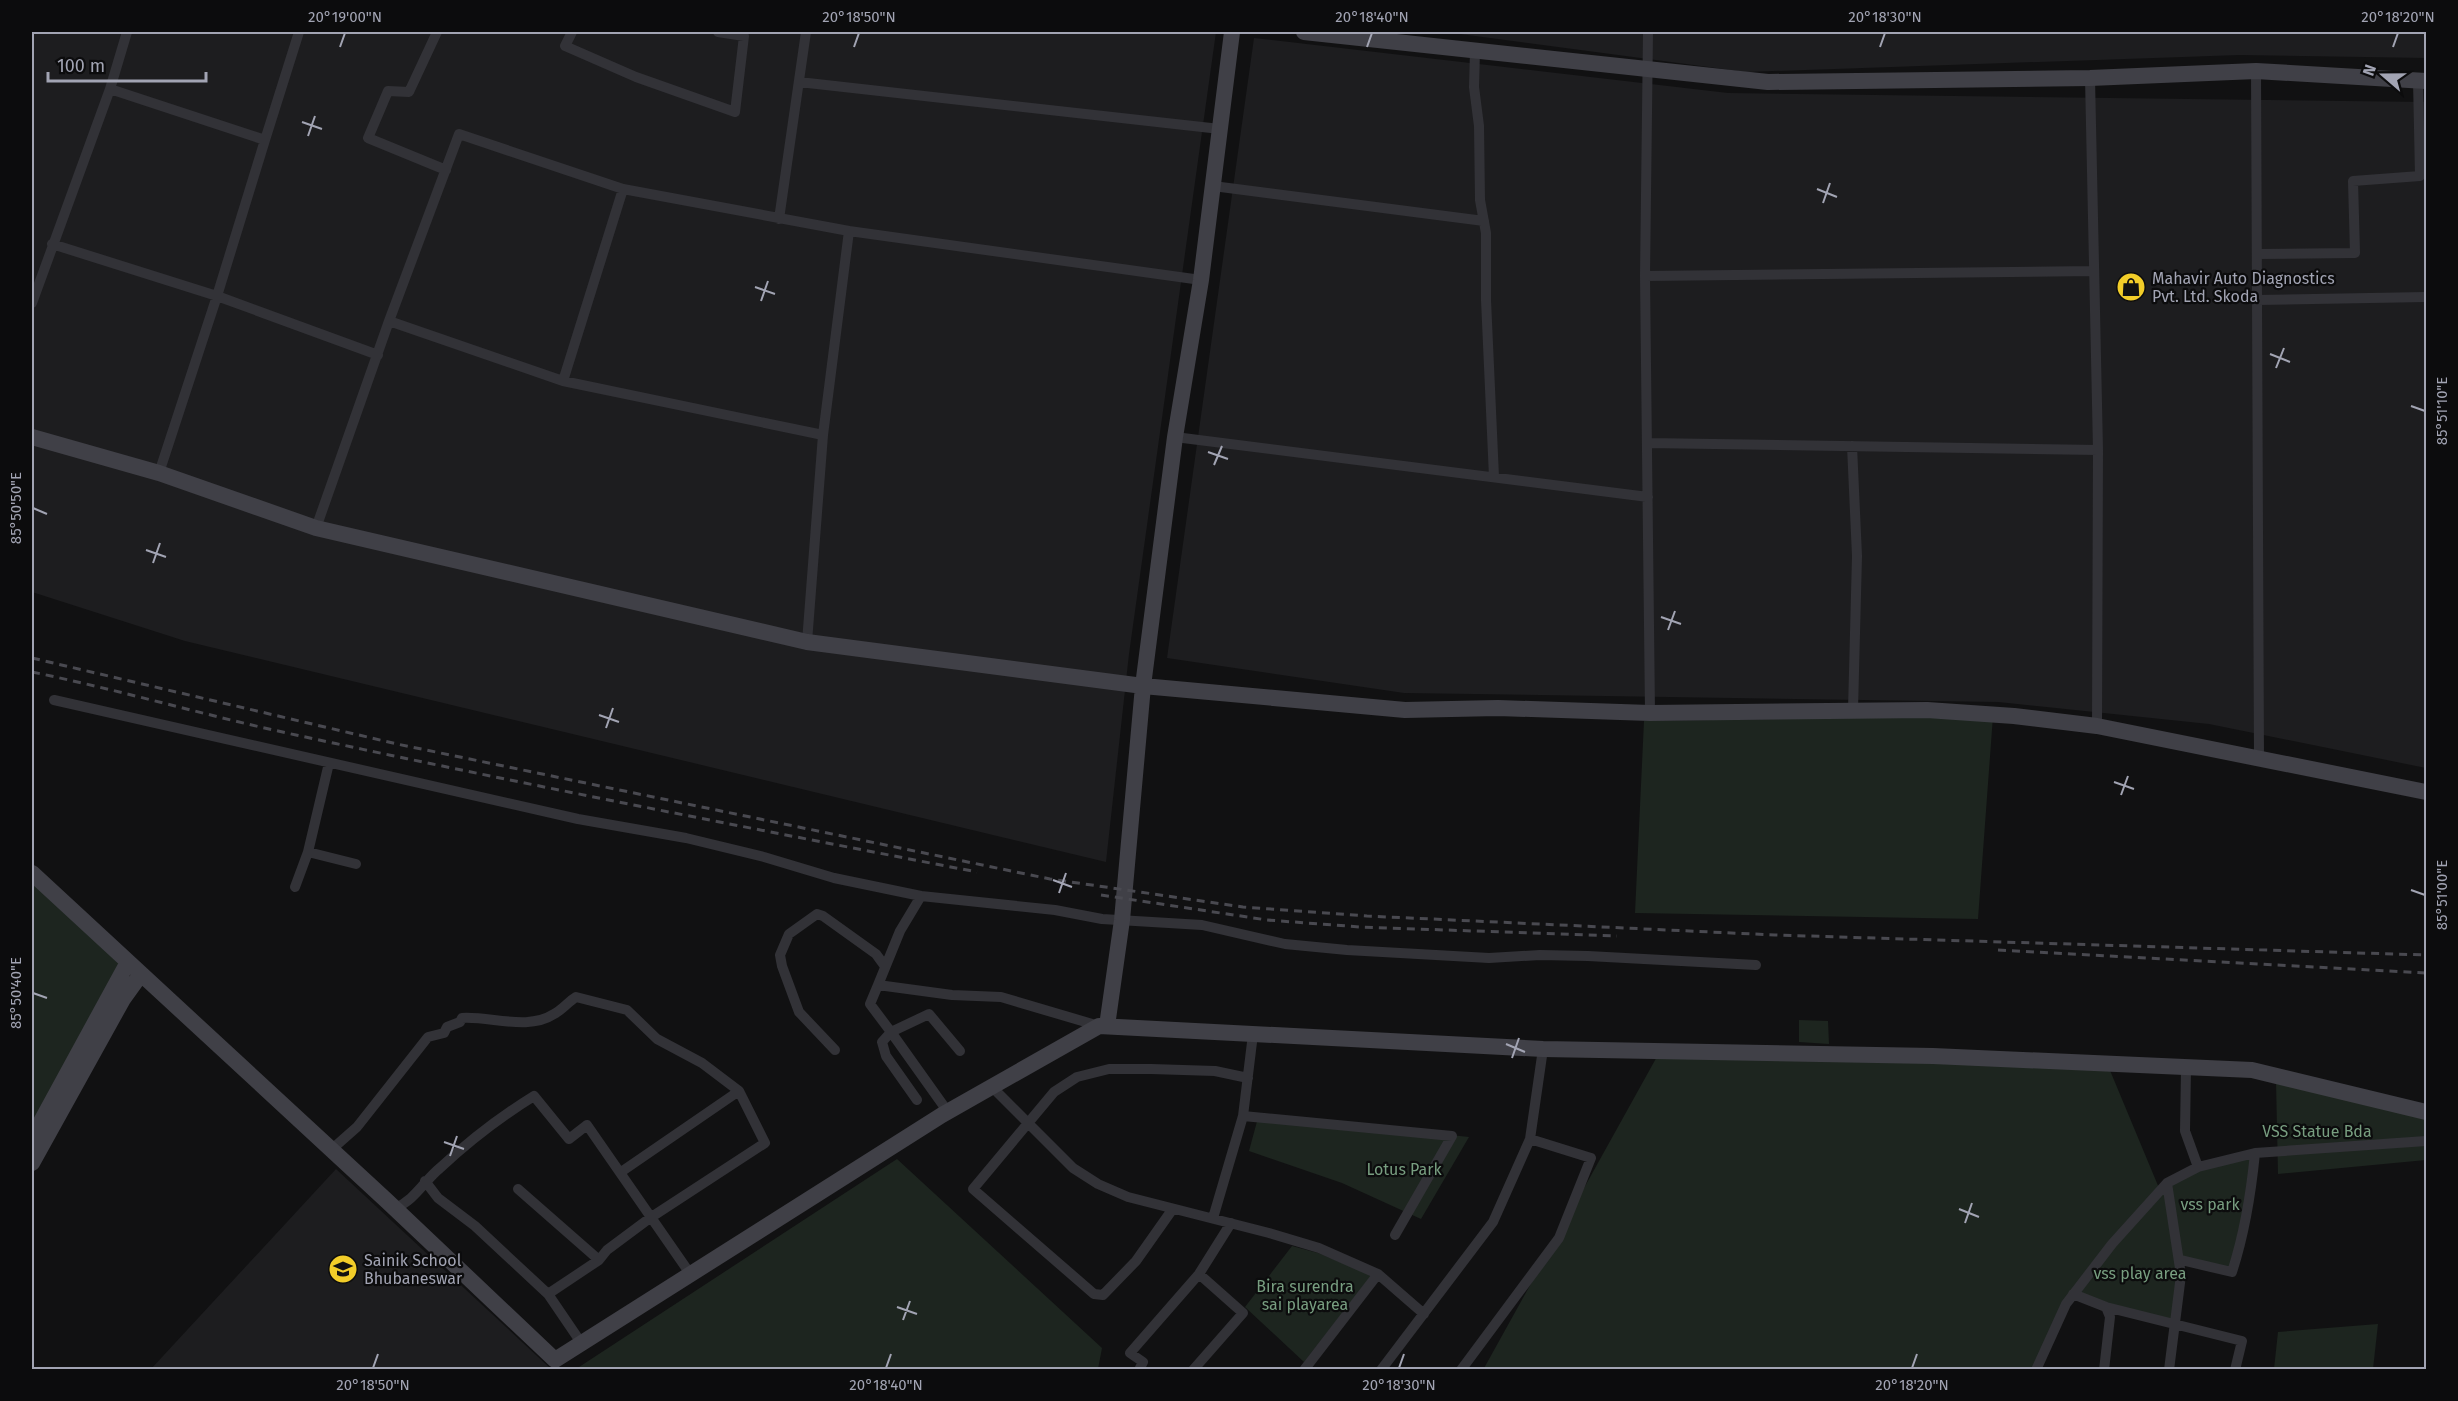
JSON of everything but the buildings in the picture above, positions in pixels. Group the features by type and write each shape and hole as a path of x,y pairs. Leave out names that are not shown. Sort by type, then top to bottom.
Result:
{"street":[{"path":"32,303 110,89 127,32"},
{"path":"159,473 218,296 299,32"},
{"path":"436,32 409,92 388,91 368,138 446,170"},
{"path":"572,32 565,46 636,77 735,112 744,36 718,32"},
{"path":"779,219 806,32"},
{"path":"1103,1026 1122,920 1143,686 1175,436 1201,280 1232,32"},
{"path":"1304,32 1768,82 2090,78 2256,71 2422,81 2420,176 2354,181 2355,253 2257,254"},
{"path":"1648,32 1645,276 1650,713"},
{"path":"1475,51 1474,87 1479,126 1480,200 1484,221 1494,477"},
{"path":"2256,71 2259,760"},
{"path":"2090,78 2098,450 2097,726"},
{"path":"799,82 1220,129"},
{"path":"110,89 265,140"},
{"path":"316,528 389,321 459,134 623,189 849,231 1201,280"},
{"path":"1213,186 1484,221"},
{"path":"563,381 623,189"},
{"path":"807,642 823,435 849,231"},
{"path":"52,244 218,296 378,355"},
{"path":"1645,276 2094,272"},
{"path":"2257,300 2427,297"},
{"path":"389,321 563,381 823,435"},
{"path":"1175,436 1648,497"},
{"path":"32,437 159,473 316,528 807,642 1143,686 1405,710 1498,708 1650,713 1927,710 2097,726 2427,792"},
{"path":"1648,443 2098,450"},
{"path":"1852,446 1857,556 1853,710"},
{"path":"54,700 578,819 686,838 764,857 834,878 921,896 1055,910 1122,920 1202,925 1285,944 1347,950 1489,958 1540,955 1588,956 1756,965"},
{"path":"295,887 308,852 329,763"},
{"path":"308,852 356,864"},
{"path":"32,873 395,1208 555,1360 948,1112 1103,1026"},
{"path":"921,896 884,965 870,1004 948,1112"},
{"path":"835,1050 799,1012 793,998 780,955 789,934 817,914 876,954 884,965"},
{"path":"32,1138 128,962"},
{"path":"32,1163 123,999 141,974"},
{"path":"878,985 929,992 1001,997 1103,1026 1543,1049 1933,1056 2252,1070 2427,1112"},
{"path":"929,992 929,1014 960,1051"},
{"path":"331,1150 357,1127 428,1037 444,1033 447,1027 460,1022 462,1018 508,1021 541,1020 555,1014 576,997 627,1010 657,1039 702,1063 739,1091 765,1143 650,1218 607,1250 599,1260 548,1294"},
{"path":"917,1100 886,1056 882,1042 891,1032 929,1014"},
{"path":"1213,1218 1243,1116 1253,1034"},
{"path":"1381,1370 1493,1221 1530,1139 1543,1049"},
{"path":"2186,1068 2185,1131 2198,1167"},
{"path":"1172,1210 1136,1261 1103,1295 1094,1294 973,1190 1054,1092 1077,1077 1109,1069 1215,1071 1248,1078"},
{"path":"992,1087 1073,1168 1098,1184 1128,1197 1172,1210 1213,1218 1319,1248 1378,1274 1424,1314"},
{"path":"621,1172 739,1091"},
{"path":"395,1208 407,1204 425,1181 489,1126 534,1096 569,1139 587,1125 691,1275"},
{"path":"1243,1116 1452,1136 1395,1235"},
{"path":"1461,1370 1559,1238 1591,1158 1530,1139"},
{"path":"2036,1370 2073,1294 2112,1244 2167,1183 2198,1167 2255,1153 2427,1141"},
{"path":"2181,1260 2232,1272 2250,1204 2255,1153"},
{"path":"425,1181 438,1198 475,1226 548,1294 582,1344"},
{"path":"2167,1183 2181,1260 2169,1370"},
{"path":"518,1190 599,1260"},
{"path":"1139,1370 1143,1362 1130,1353 1199,1274 1232,1223"},
{"path":"1193,1370 1243,1313 1199,1274"},
{"path":"1305,1370 1378,1274"},
{"path":"2073,1294 2106,1307 2175,1322 2242,1341 2235,1370"},
{"path":"2104,1370 2110,1317 2106,1307"}],"shaded area":[{"path":"32,32 1216,32 1129,654 1106,862 185,641 32,592"},
{"path":"1445,32 2426,32 2426,58 2240,55 1746,72"},
{"path":"1254,38 1728,93 2426,102 2426,768 2209,724 1998,702 1404,693 1167,658"},
{"name":"Sainik School Bhubaneswar","path":"336,1169 551,1369 151,1369"}],"green space":[{"path":"1993,716 1978,919 1635,913 1644,721"},
{"path":"32,876 129,969 32,1124"},
{"path":"1799,1020 1828,1021 1829,1044 1799,1042"},
{"path":"1659,1053 2109,1068 2159,1188 2080,1280 2033,1369 1483,1370"},
{"name":"VSS Statue Bda","path":"2276,1081 2426,1118 2426,1160 2278,1174"},
{"name":"Lotus Park","path":"1259,1114 1469,1137 1421,1219 1342,1183 1249,1151"},
{"name":"vss park","path":"2254,1153 2231,1272 2181,1260 2167,1183 2203,1164"},
{"path":"897,1159 1102,1348 1098,1369 576,1369"},
{"name":"vss play area","path":"2166,1185 2179,1256 2173,1321 2074,1294"},
{"name":"Bira surendra sai playarea","path":"1292,1246 1318,1253 1372,1275 1304,1362 1245,1307"},
{"path":"2378,1324 2373,1369 2274,1369 2278,1332"}],"railway":[{"path":"32,658 397,744 1050,879 1243,907 1367,916 1775,935 2426,955"},
{"path":"32,672 263,728 381,753 977,872"},
{"path":"1101,895 1267,920 1360,927 1617,936"},
{"path":"1998,950 2426,973"}],"place":[{"name":"Mahavir Auto Diagnostics Pvt. Ltd. Skoda","path":"2131,287"},
{"name":"Sainik School Bhubaneswar","path":"343,1269"}]}
